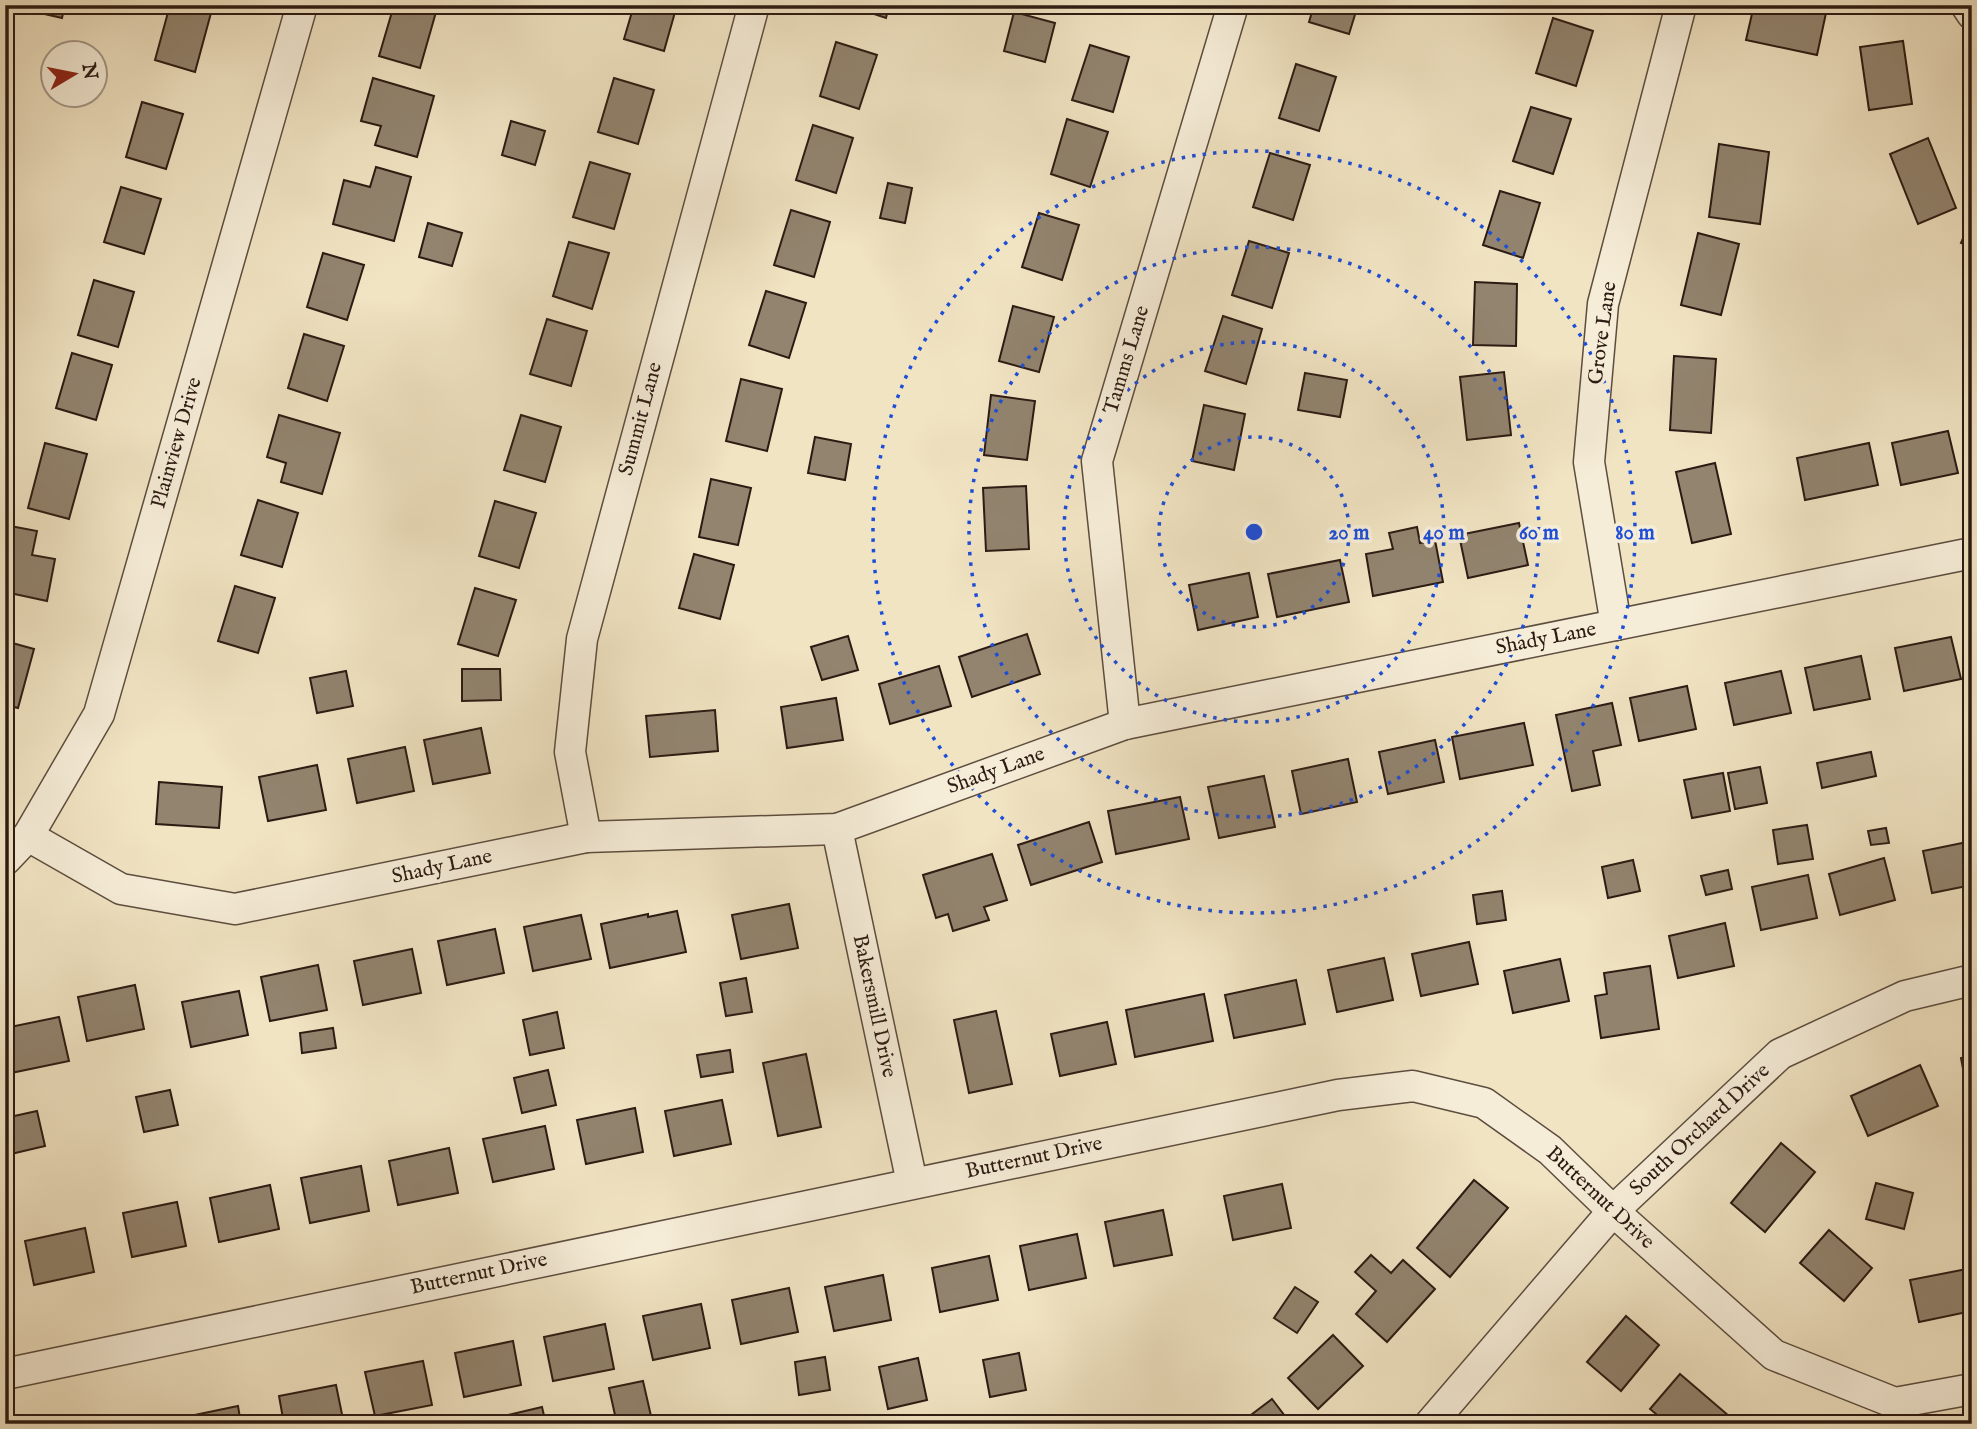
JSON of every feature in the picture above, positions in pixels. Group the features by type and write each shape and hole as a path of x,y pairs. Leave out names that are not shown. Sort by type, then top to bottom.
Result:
{"street":[{"name":"Plainview Drive","path":"5,860 28,836 99,714 302,5"},
{"name":"Summit Lane","path":"586,837 570,752 582,639 754,5"},
{"name":"Tamms Lane","path":"1125,724 1097,461 1233,5"},
{"name":"Grove Lane","path":"1616,625 1589,462 1603,304 1681,5"},
{"path":"1966,5 1972,14"},
{"name":"Shady Lane","path":"28,836 121,889 235,909 586,837 836,829 1125,724 1972,553"},
{"name":"Bakersmill Drive","path":"836,829 912,1183"},
{"name":"South Orchard Drive","path":"1430,1424 1613,1211 1780,1054 1905,996 1972,980"},
{"name":"Butternut Drive","path":"5,1374 1338,1095 1413,1086 1484,1103 1550,1150 1613,1211 1774,1355 1895,1402 1972,1389"}],"building":[{"path":"28,5 65,5 62,18 27,10"},
{"path":"170,5 183,5 211,13 195,72 155,60"},
{"path":"394,5 438,5 420,68 379,56"},
{"path":"634,5 677,5 664,51 624,39"},
{"path":"847,5 889,5 886,18"},
{"path":"1314,5 1358,5 1349,34 1309,22"},
{"path":"1575,5 1604,5 1601,14"},
{"path":"1754,5 1789,5 1826,13 1817,55 1746,40"},
{"path":"1014,12 1055,23 1045,62 1004,51"},
{"path":"1553,18 1593,31 1576,86 1536,73"},
{"path":"1903,41 1912,104 1869,110 1860,47"},
{"path":"836,42 877,55 859,109 820,96"},
{"path":"1090,45 1129,57 1113,112 1072,100"},
{"path":"1296,64 1336,77 1319,131 1279,118"},
{"path":"373,78 434,96 417,157 375,145 381,126 361,121"},
{"path":"614,78 654,90 638,144 598,132"},
{"path":"142,102 183,114 166,169 126,157"},
{"path":"1531,107 1571,119 1553,174 1513,161"},
{"path":"1067,119 1108,132 1090,187 1051,174"},
{"path":"511,121 545,131 535,165 502,155"},
{"path":"813,125 853,138 836,193 796,180"},
{"path":"1928,138 1956,208 1918,224 1890,154"},
{"path":"1719,144 1769,152 1760,224 1709,217"},
{"path":"1270,153 1310,165 1293,220 1253,207"},
{"path":"590,162 630,174 614,229 573,217"},
{"path":"376,167 411,177 394,241 333,224 344,180 370,187"},
{"path":"888,183 912,188 905,223 880,218"},
{"path":"121,187 161,199 144,254 104,242"},
{"path":"1500,191 1540,203 1523,258 1483,245"},
{"path":"791,210 830,222 814,277 774,265"},
{"path":"1039,213 1079,225 1062,280 1022,267"},
{"path":"1972,218 1972,247 1961,243"},
{"path":"428,223 462,233 452,266 419,257"},
{"path":"1698,233 1739,244 1721,315 1681,305"},
{"path":"1249,241 1289,253 1272,308 1232,295"},
{"path":"569,242 609,253 592,309 553,296"},
{"path":"323,253 364,265 347,320 307,307"},
{"path":"94,280 134,292 118,347 78,335"},
{"path":"1475,282 1517,284 1516,346 1473,345"},
{"path":"766,291 806,303 789,358 749,345"},
{"path":"1013,306 1054,317 1039,372 999,361"},
{"path":"1223,316 1262,329 1246,384 1205,371"},
{"path":"547,319 587,331 571,386 530,374"},
{"path":"304,334 344,346 327,401 288,388"},
{"path":"72,353 112,365 96,420 56,408"},
{"path":"1674,356 1716,359 1711,433 1670,430"},
{"path":"1504,372 1511,435 1467,440 1460,377"},
{"path":"1305,373 1347,380 1340,417 1298,410"},
{"path":"741,379 782,389 767,451 726,441"},
{"path":"991,395 1035,401 1027,460 984,455"},
{"path":"1204,405 1245,414 1234,470 1192,461"},
{"path":"279,415 340,433 322,494 281,482 286,463 267,457"},
{"path":"521,415 561,427 545,482 504,470"},
{"path":"1948,431 1958,473 1901,485 1892,443"},
{"path":"815,437 851,444 845,480 808,473"},
{"path":"45,443 87,454 69,519 28,508"},
{"path":"1869,443 1878,485 1805,500 1797,458"},
{"path":"1715,463 1731,534 1692,543 1676,472"},
{"path":"711,479 751,488 738,545 699,537"},
{"path":"1026,486 1029,549 986,551 983,488"},
{"path":"258,500 298,513 282,567 241,555"},
{"path":"495,501 536,513 519,568 479,556"},
{"path":"1519,523 1528,565 1468,578 1459,535"},
{"path":"5,525 37,531 32,555 55,559 47,601 5,592"},
{"path":"1417,527 1420,543 1435,540 1443,582 1373,596 1366,554 1393,549 1389,533"},
{"path":"694,554 734,565 720,619 679,608"},
{"path":"1340,560 1349,602 1277,617 1268,574"},
{"path":"1249,573 1258,617 1198,630 1189,585"},
{"path":"235,586 275,598 258,653 218,641"},
{"path":"475,588 516,600 498,656 458,644"},
{"path":"1027,634 1040,674 972,697 959,657"},
{"path":"848,636 858,670 822,680 811,647"},
{"path":"1951,637 1961,679 1904,691 1895,648"},
{"path":"5,641 34,649 18,708 5,705"},
{"path":"1861,656 1870,699 1814,710 1805,668"},
{"path":"939,666 951,706 890,724 879,684"},
{"path":"462,669 500,669 501,700 462,701"},
{"path":"346,671 353,706 317,713 310,678"},
{"path":"1781,671 1791,713 1734,725 1725,683"},
{"path":"1687,686 1696,729 1639,741 1630,698"},
{"path":"836,698 843,740 787,748 781,707"},
{"path":"1612,703 1621,745 1593,751 1600,785 1572,791 1556,715"},
{"path":"715,710 718,751 650,757 646,716"},
{"path":"1524,723 1533,765 1460,779 1452,737"},
{"path":"481,728 490,773 433,784 424,740"},
{"path":"1435,740 1444,782 1388,794 1379,752"},
{"path":"405,747 414,791 357,803 348,759"},
{"path":"1871,752 1876,776 1822,788 1817,763"},
{"path":"1348,759 1357,802 1301,814 1292,771"},
{"path":"317,765 326,810 268,821 259,777"},
{"path":"1760,767 1767,803 1735,809 1728,773"},
{"path":"1723,773 1730,811 1692,818 1684,780"},
{"path":"1264,776 1275,827 1219,838 1208,787"},
{"path":"159,782 222,787 219,828 156,824"},
{"path":"1180,797 1189,839 1116,854 1108,811"},
{"path":"1089,822 1102,862 1031,885 1018,845"},
{"path":"1807,825 1813,859 1778,864 1773,830"},
{"path":"1886,828 1889,843 1871,845 1868,831"},
{"path":"1972,841 1972,885 1932,893 1923,851"},
{"path":"992,854 1007,900 984,907 989,920 953,931 948,914 936,918 923,875"},
{"path":"1884,858 1895,900 1840,915 1829,874"},
{"path":"1633,860 1640,891 1608,898 1602,867"},
{"path":"1728,870 1732,889 1706,895 1701,876"},
{"path":"1808,875 1817,918 1761,930 1752,887"},
{"path":"1502,891 1506,920 1477,924 1473,895"},
{"path":"789,904 798,948 741,959 732,915"},
{"path":"677,911 686,952 610,968 601,924"},
{"path":"581,915 591,959 533,971 524,927"},
{"path":"1725,923 1734,966 1678,978 1669,936"},
{"path":"495,929 504,973 447,985 438,941"},
{"path":"1469,942 1478,984 1421,996 1412,954"},
{"path":"412,949 421,993 363,1005 354,961"},
{"path":"1384,958 1393,1000 1337,1012 1328,970"},
{"path":"1560,959 1569,1001 1513,1013 1504,971"},
{"path":"318,965 327,1010 270,1021 261,977"},
{"path":"1650,966 1659,1029 1601,1038 1595,996 1607,994 1604,973"},
{"path":"746,978 752,1012 726,1016 720,983"},
{"path":"1296,980 1305,1024 1234,1038 1225,995"},
{"path":"135,985 144,1029 87,1041 78,997"},
{"path":"239,991 248,1035 191,1047 182,1002"},
{"path":"1204,994 1213,1041 1135,1057 1126,1010"},
{"path":"996,1011 1012,1084 969,1093 954,1020"},
{"path":"557,1012 564,1048 530,1055 523,1020"},
{"path":"59,1017 69,1061 11,1073 5,1028"},
{"path":"1107,1022 1116,1064 1060,1076 1051,1034"},
{"path":"333,1028 336,1048 302,1053 300,1033"},
{"path":"730,1050 733,1072 701,1077 697,1055"},
{"path":"806,1054 821,1127 778,1136 763,1063"},
{"path":"1972,1056 1972,1100 1969,1101 1961,1058"},
{"path":"1920,1065 1938,1106 1868,1136 1851,1096"},
{"path":"548,1070 556,1105 522,1113 514,1078"},
{"path":"170,1090 178,1125 144,1132 136,1097"},
{"path":"722,1100 731,1144 674,1156 665,1111"},
{"path":"635,1108 643,1152 586,1164 577,1120"},
{"path":"37,1111 45,1146 11,1154 5,1118"},
{"path":"545,1126 554,1169 493,1182 483,1139"},
{"path":"1781,1143 1815,1172 1765,1232 1731,1203"},
{"path":"449,1148 458,1193 398,1205 389,1161"},
{"path":"361,1166 369,1211 310,1223 301,1178"},
{"path":"1474,1180 1508,1208 1450,1277 1417,1248"},
{"path":"1876,1183 1913,1193 1904,1229 1866,1219"},
{"path":"1282,1184 1291,1228 1233,1240 1224,1196"},
{"path":"270,1185 279,1229 219,1242 210,1198"},
{"path":"177,1202 186,1246 132,1257 123,1213"},
{"path":"1163,1210 1172,1255 1114,1266 1105,1222"},
{"path":"85,1228 94,1272 34,1285 25,1241"},
{"path":"1829,1230 1872,1268 1844,1301 1800,1263"},
{"path":"1077,1234 1086,1278 1029,1290 1020,1246"},
{"path":"1371,1255 1391,1273 1403,1260 1435,1289 1387,1342 1356,1314 1376,1291 1355,1272"},
{"path":"989,1256 998,1300 940,1312 932,1268"},
{"path":"1972,1268 1972,1311 1919,1322 1910,1280"},
{"path":"883,1275 891,1320 834,1331 825,1287"},
{"path":"1295,1287 1318,1302 1297,1333 1274,1318"},
{"path":"789,1288 798,1332 741,1344 732,1300"},
{"path":"701,1304 710,1348 653,1360 643,1316"},
{"path":"1626,1316 1659,1345 1621,1391 1587,1362"},
{"path":"605,1324 614,1369 553,1381 544,1337"},
{"path":"1333,1335 1363,1366 1318,1409 1288,1378"},
{"path":"513,1341 521,1385 464,1397 455,1353"},
{"path":"1019,1353 1026,1390 990,1397 983,1360"},
{"path":"825,1357 830,1390 799,1395 795,1362"},
{"path":"918,1358 927,1400 888,1409 879,1367"},
{"path":"423,1361 432,1405 375,1416 365,1372"},
{"path":"1680,1374 1736,1422 1668,1424 1650,1409"},
{"path":"643,1381 651,1416 617,1424 609,1388"},
{"path":"336,1385 344,1424 284,1424 279,1396"},
{"path":"1272,1399 1291,1424 1239,1424"},
{"path":"238,1406 241,1424 181,1424 180,1418"},
{"path":"542,1407 546,1424 510,1424 508,1415"},
{"path":"830,1420 865,1421 865,1424 830,1424"}]}
